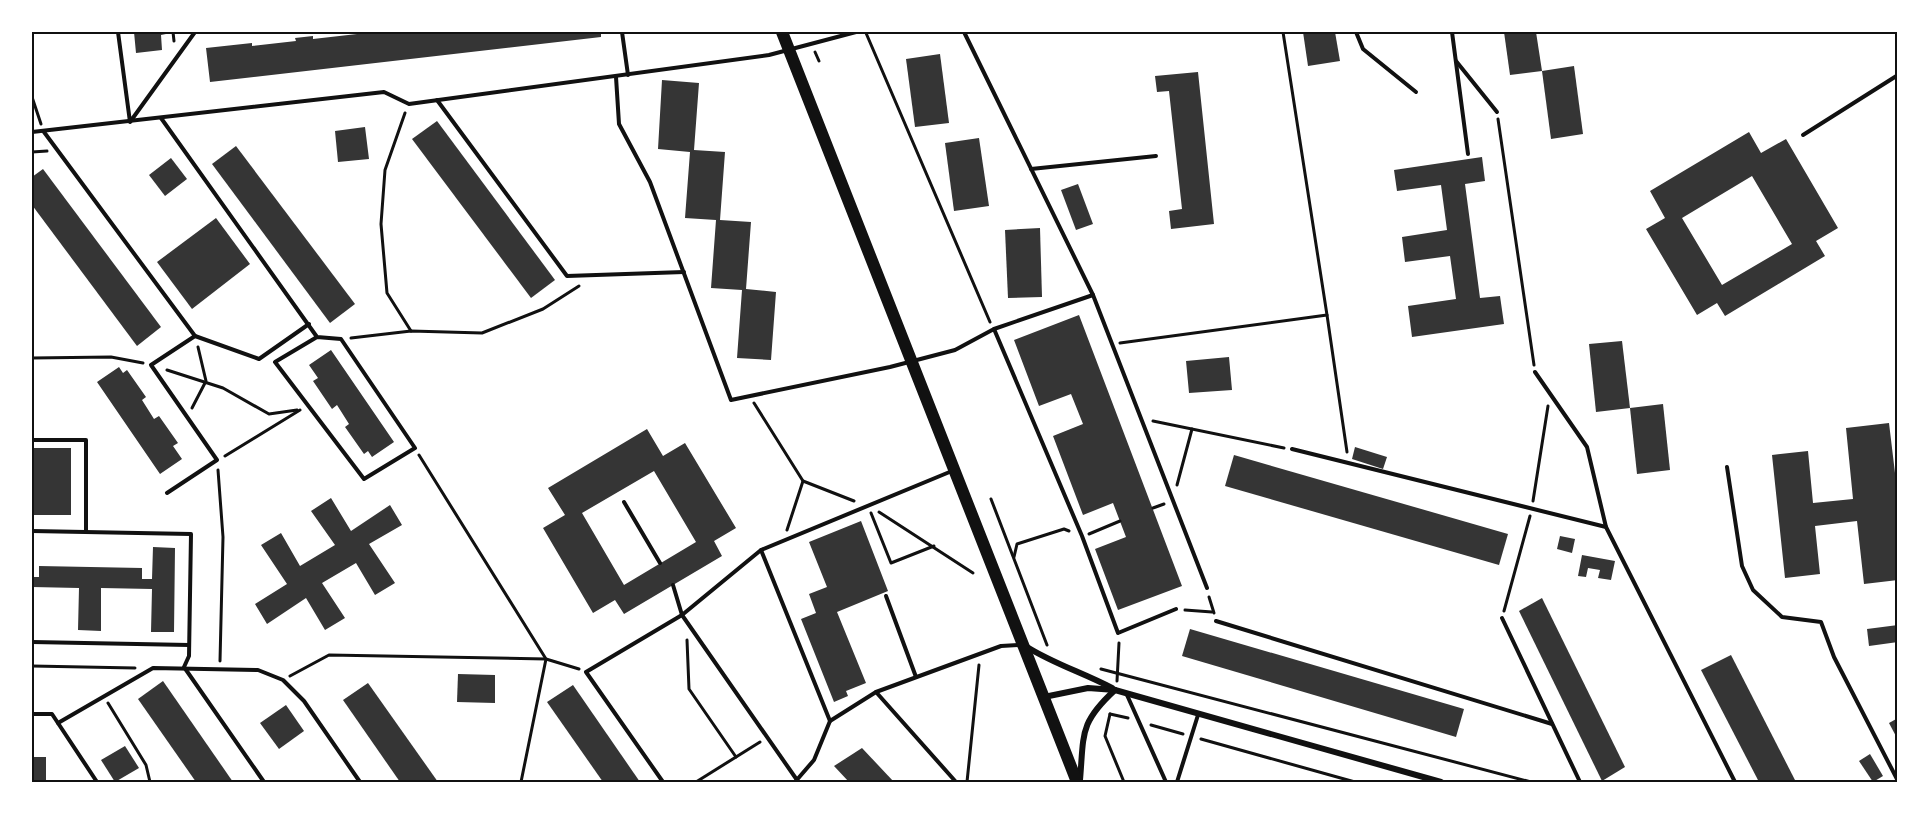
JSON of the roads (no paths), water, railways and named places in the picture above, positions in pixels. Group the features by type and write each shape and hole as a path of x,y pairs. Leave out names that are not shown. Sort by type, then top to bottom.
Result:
{"main road":[{"path":"782,32 953,471 1078,783"}],"street":[{"path":"1023,645 1043,658 1089,675 1127,695 1441,783"},
{"path":"1044,698 1088,688 1115,690"},
{"path":"1078,783 1083,737 1088,717 1115,690"}],"lane":[{"path":"118,32 130,122"},
{"path":"130,122 195,32"},
{"path":"622,32 628,75"},
{"path":"32,132 384,92 409,104 769,56 788,48 856,32"},
{"path":"964,32 1093,295 1207,588"},
{"path":"1356,32 1363,49 1416,92"},
{"path":"1452,32 1468,154"},
{"path":"1455,60 1497,112"},
{"path":"1803,135 1898,75"},
{"path":"616,77 619,124 650,182 731,400 955,350 994,329 1093,295"},
{"path":"437,99 567,276 684,272"},
{"path":"161,118 317,337"},
{"path":"44,131 195,336 259,359 309,324"},
{"path":"1031,169 1156,156"},
{"path":"994,329 1082,537 1118,633 1176,609"},
{"path":"166,493 217,460 151,365 195,336"},
{"path":"317,337 340,339 415,448 364,479 275,362 317,337"},
{"path":"1535,372 1587,447 1606,527 1735,783"},
{"path":"32,440 86,440 86,532"},
{"path":"1292,450 1606,527"},
{"path":"1727,467 1742,566 1753,590 1782,616 1821,622 1834,657 1898,781"},
{"path":"663,783 586,672 682,615 761,550 953,471"},
{"path":"624,502 660,563"},
{"path":"32,531 191,534 189,645 184,667 264,783"},
{"path":"761,550 830,721"},
{"path":"673,585 682,615 796,781 814,760 830,721 876,692 1001,646 1023,645"},
{"path":"886,596 916,677"},
{"path":"1502,618 1581,783"},
{"path":"1216,621 1552,724"},
{"path":"32,642 189,645"},
{"path":"58,723 153,668 258,670 283,680 304,701 360,783"},
{"path":"876,692 956,783"},
{"path":"1127,695 1166,783"},
{"path":"32,714 52,714 97,783"},
{"path":"1177,783 1198,715"}]}
